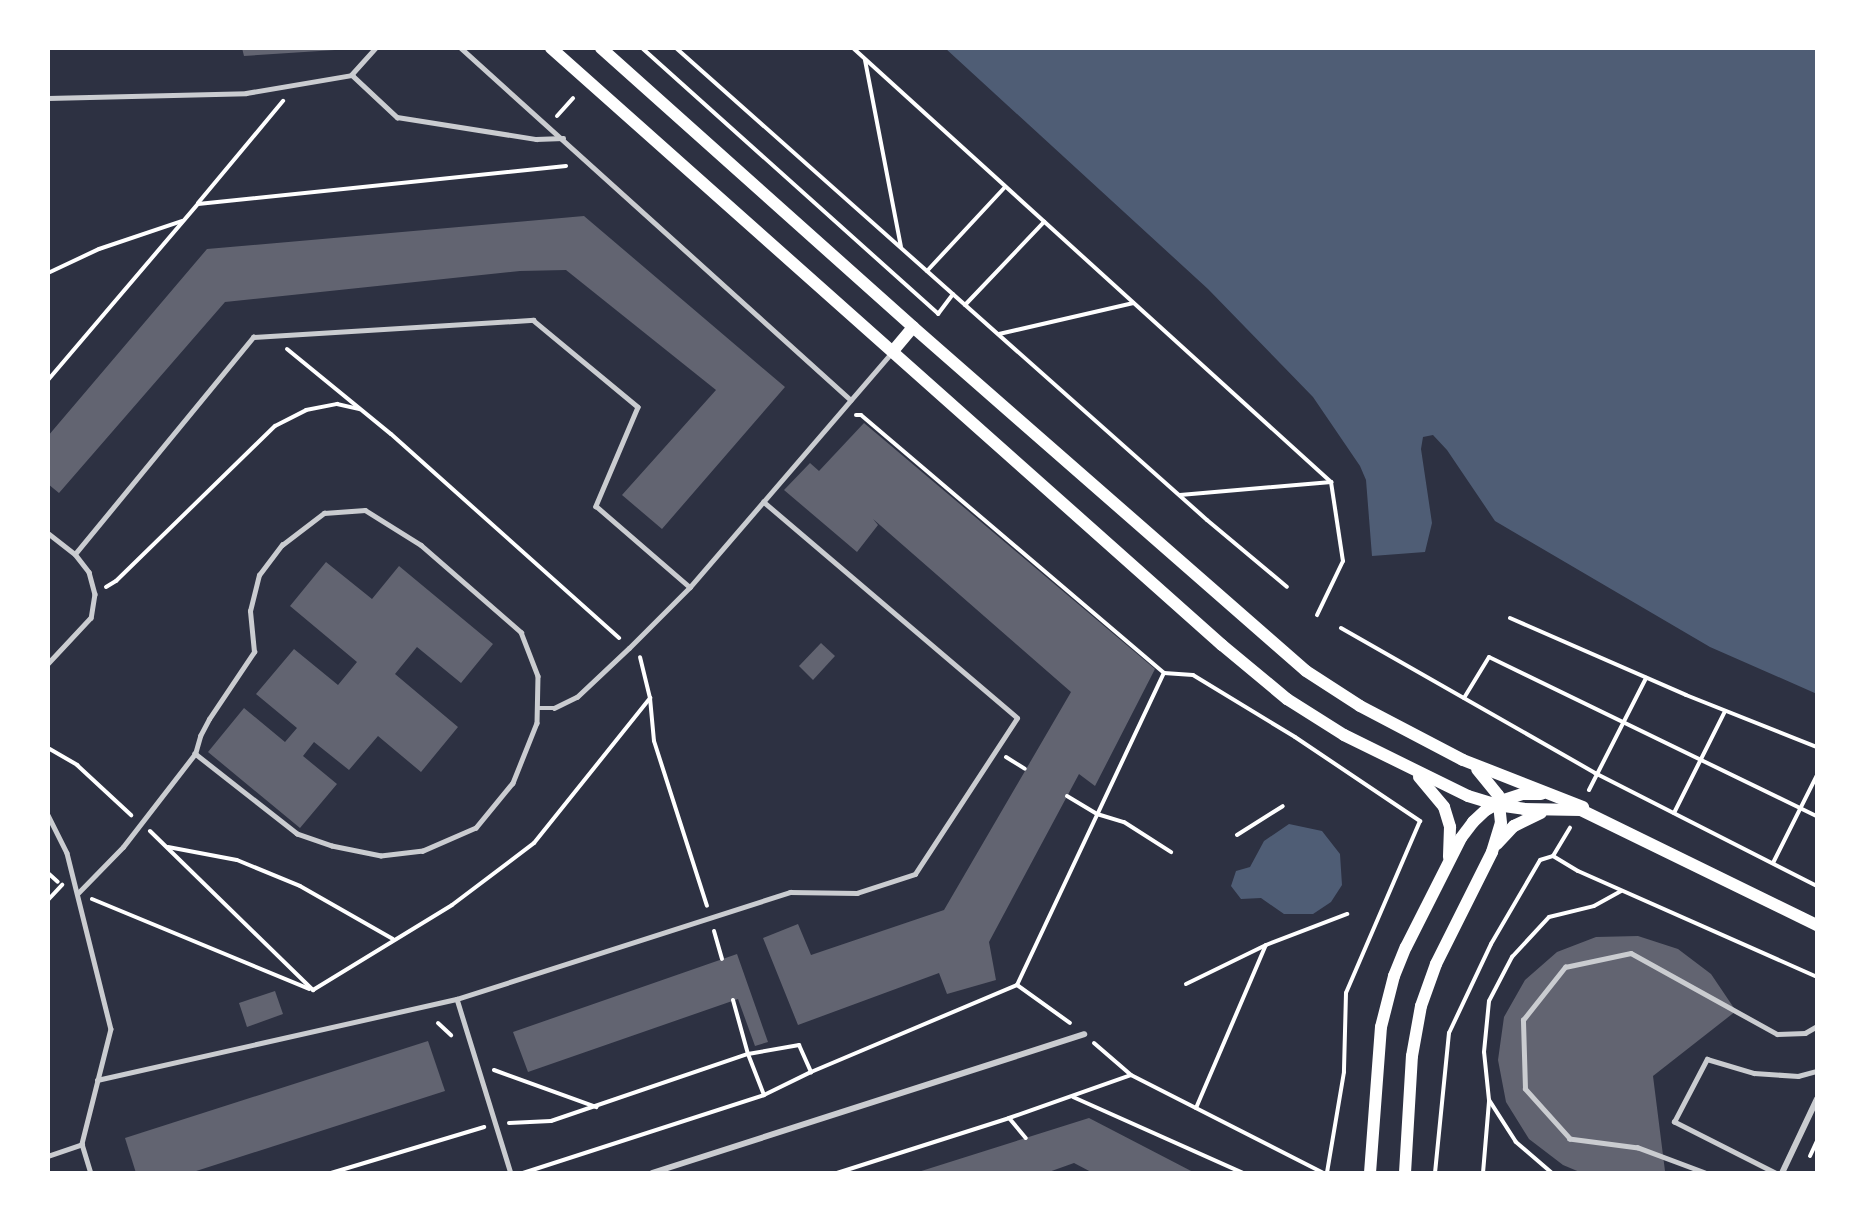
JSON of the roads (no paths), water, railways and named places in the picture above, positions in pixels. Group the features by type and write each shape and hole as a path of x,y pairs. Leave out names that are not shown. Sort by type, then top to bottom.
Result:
{"main road":[{"path":"551,48 1222,645 1287,699 1344,735 1468,796 1524,809 1559,802"},
{"path":"601,48 913,327 1306,671 1360,706 1463,760 1598,817 1817,925"},
{"path":"893,351 913,327"},
{"path":"1463,760 1490,781 1499,804 1500,830 1492,852"},
{"path":"1414,771 1444,807 1450,828 1451,849 1445,873"},
{"path":"1405,1173 1412,1056 1421,1006 1436,964 1501,838 1514,826 1559,802"},
{"path":"1370,1173 1378,1057 1386,1004 1406,947 1466,831 1486,810 1499,804"}],"street":[{"path":"652,1173 1084,1034"},
{"path":"1782,1173 1817,1099"}],"lane":[{"path":"48,98 246,93 352,75 376,48"},
{"path":"461,48 851,400"},
{"path":"352,75 397,117 536,139 563,138"},
{"path":"75,554 253,338 533,320 638,407 596,506 690,587"},
{"path":"538,708 554,708 577,697 690,587 893,351"},
{"path":"97,1080 457,999 790,892 857,892 915,874 1017,718 763,502"},
{"path":"78,893 123,847 195,754 200,736 209,719 254,652 250,611 259,575 282,545 324,513 365,510 421,545 520,632 538,676 537,723 513,783 476,828 423,851 381,856 332,846 297,834 195,754"},
{"path":"48,533 75,554 89,572 95,594 91,618 48,664"},
{"path":"48,815 67,854 111,1029 82,1144 91,1173"},
{"path":"1705,1173 1638,1148 1570,1139 1526,1089 1523,1020 1565,967 1630,953 1776,1034 1805,1033 1817,1026"},
{"path":"457,999 511,1173"},
{"path":"1775,1173 1674,1122 1707,1059 1754,1073 1798,1076 1817,1071"},
{"path":"48,1156 82,1144"}],"water":[{"path":"945,48 1817,48 1817,694 1710,647 1495,521 1447,450 1433,435 1423,437 1421,449 1432,523 1425,552 1372,556 1366,480 1360,466 1313,397 1208,289"},
{"path":"1289,824 1322,831 1340,854 1342,885 1331,902 1313,914 1284,914 1261,898 1241,899 1231,886 1236,871 1250,867 1264,841"}]}
